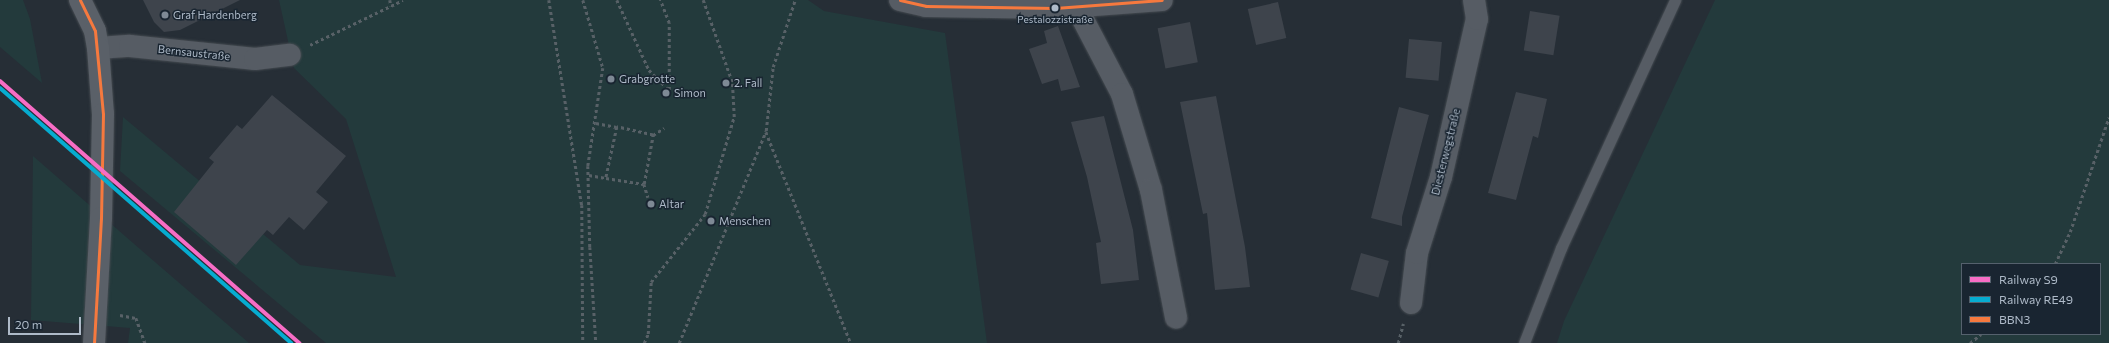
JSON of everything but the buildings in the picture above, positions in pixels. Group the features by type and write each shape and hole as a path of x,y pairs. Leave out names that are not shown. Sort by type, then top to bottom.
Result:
{"main road":[{"path":"80,0 95,31 98,48 103,154 94,343"}],"street":[{"path":"900,0 926,6 1076,6 1162,0"},
{"name":"Diesterwegstraße","path":"1411,303 1417,253 1441,177 1477,19 1474,0"},
{"path":"1076,6 1122,94 1151,190 1176,318"},
{"name":"Bernsaustraße","path":"98,48 130,46 255,59 290,55"}],"lane":[{"path":"1524,343 1561,248 1675,0"}],"path":[{"path":"390,0 392,6"},
{"path":"290,55 403,0"},
{"path":"549,0 582,205 583,343"},
{"path":"583,0 603,68 588,174 596,343"},
{"path":"617,0 649,70 669,90 669,23 660,0"},
{"path":"644,343 648,334 651,282 705,214 734,117 732,82 703,0"},
{"path":"679,343 766,131 773,67 795,0"},
{"path":"2055,263 2070,232 2109,117"},
{"path":"596,123 652,135 664,128"},
{"path":"606,178 617,127"},
{"path":"766,131 852,343"},
{"path":"648,197 644,184 652,135"},
{"path":"588,174 644,184"},
{"path":"95,313 136,318 145,343"},
{"path":"1970,343 1980,335"}],"green space":[{"path":"0,0 23,0 30,19 42,83 0,47"},
{"path":"279,0 808,0 824,11 945,33 987,343 326,343 120,171 123,117 300,265 396,277 346,119 294,68"},
{"path":"1715,0 2109,0 2109,343 1557,343 1564,321"},
{"path":"33,156 249,343 128,343 130,328 31,320"}],"rail line":[{"name":"S9","path":"0,81 299,343"},
{"name":"RE49","path":"0,88 291,343"}],"transit line":[{"name":"BBN3","path":"80,0 95,31 103,114 101,218 94,343"},
{"name":"BBN3","path":"900,0 926,6 1055,8 1162,0"}],"place":[{"name":"Pestalozzistraße","path":"1055,8"},
{"name":"Graf Hardenberg","path":"165,15"},
{"name":"Grabgrotte","path":"611,79"},
{"name":"2. Fall","path":"726,83"},
{"name":"Simon","path":"666,93"},
{"name":"Altar","path":"651,204"},
{"name":"Menschen","path":"711,221"}]}
